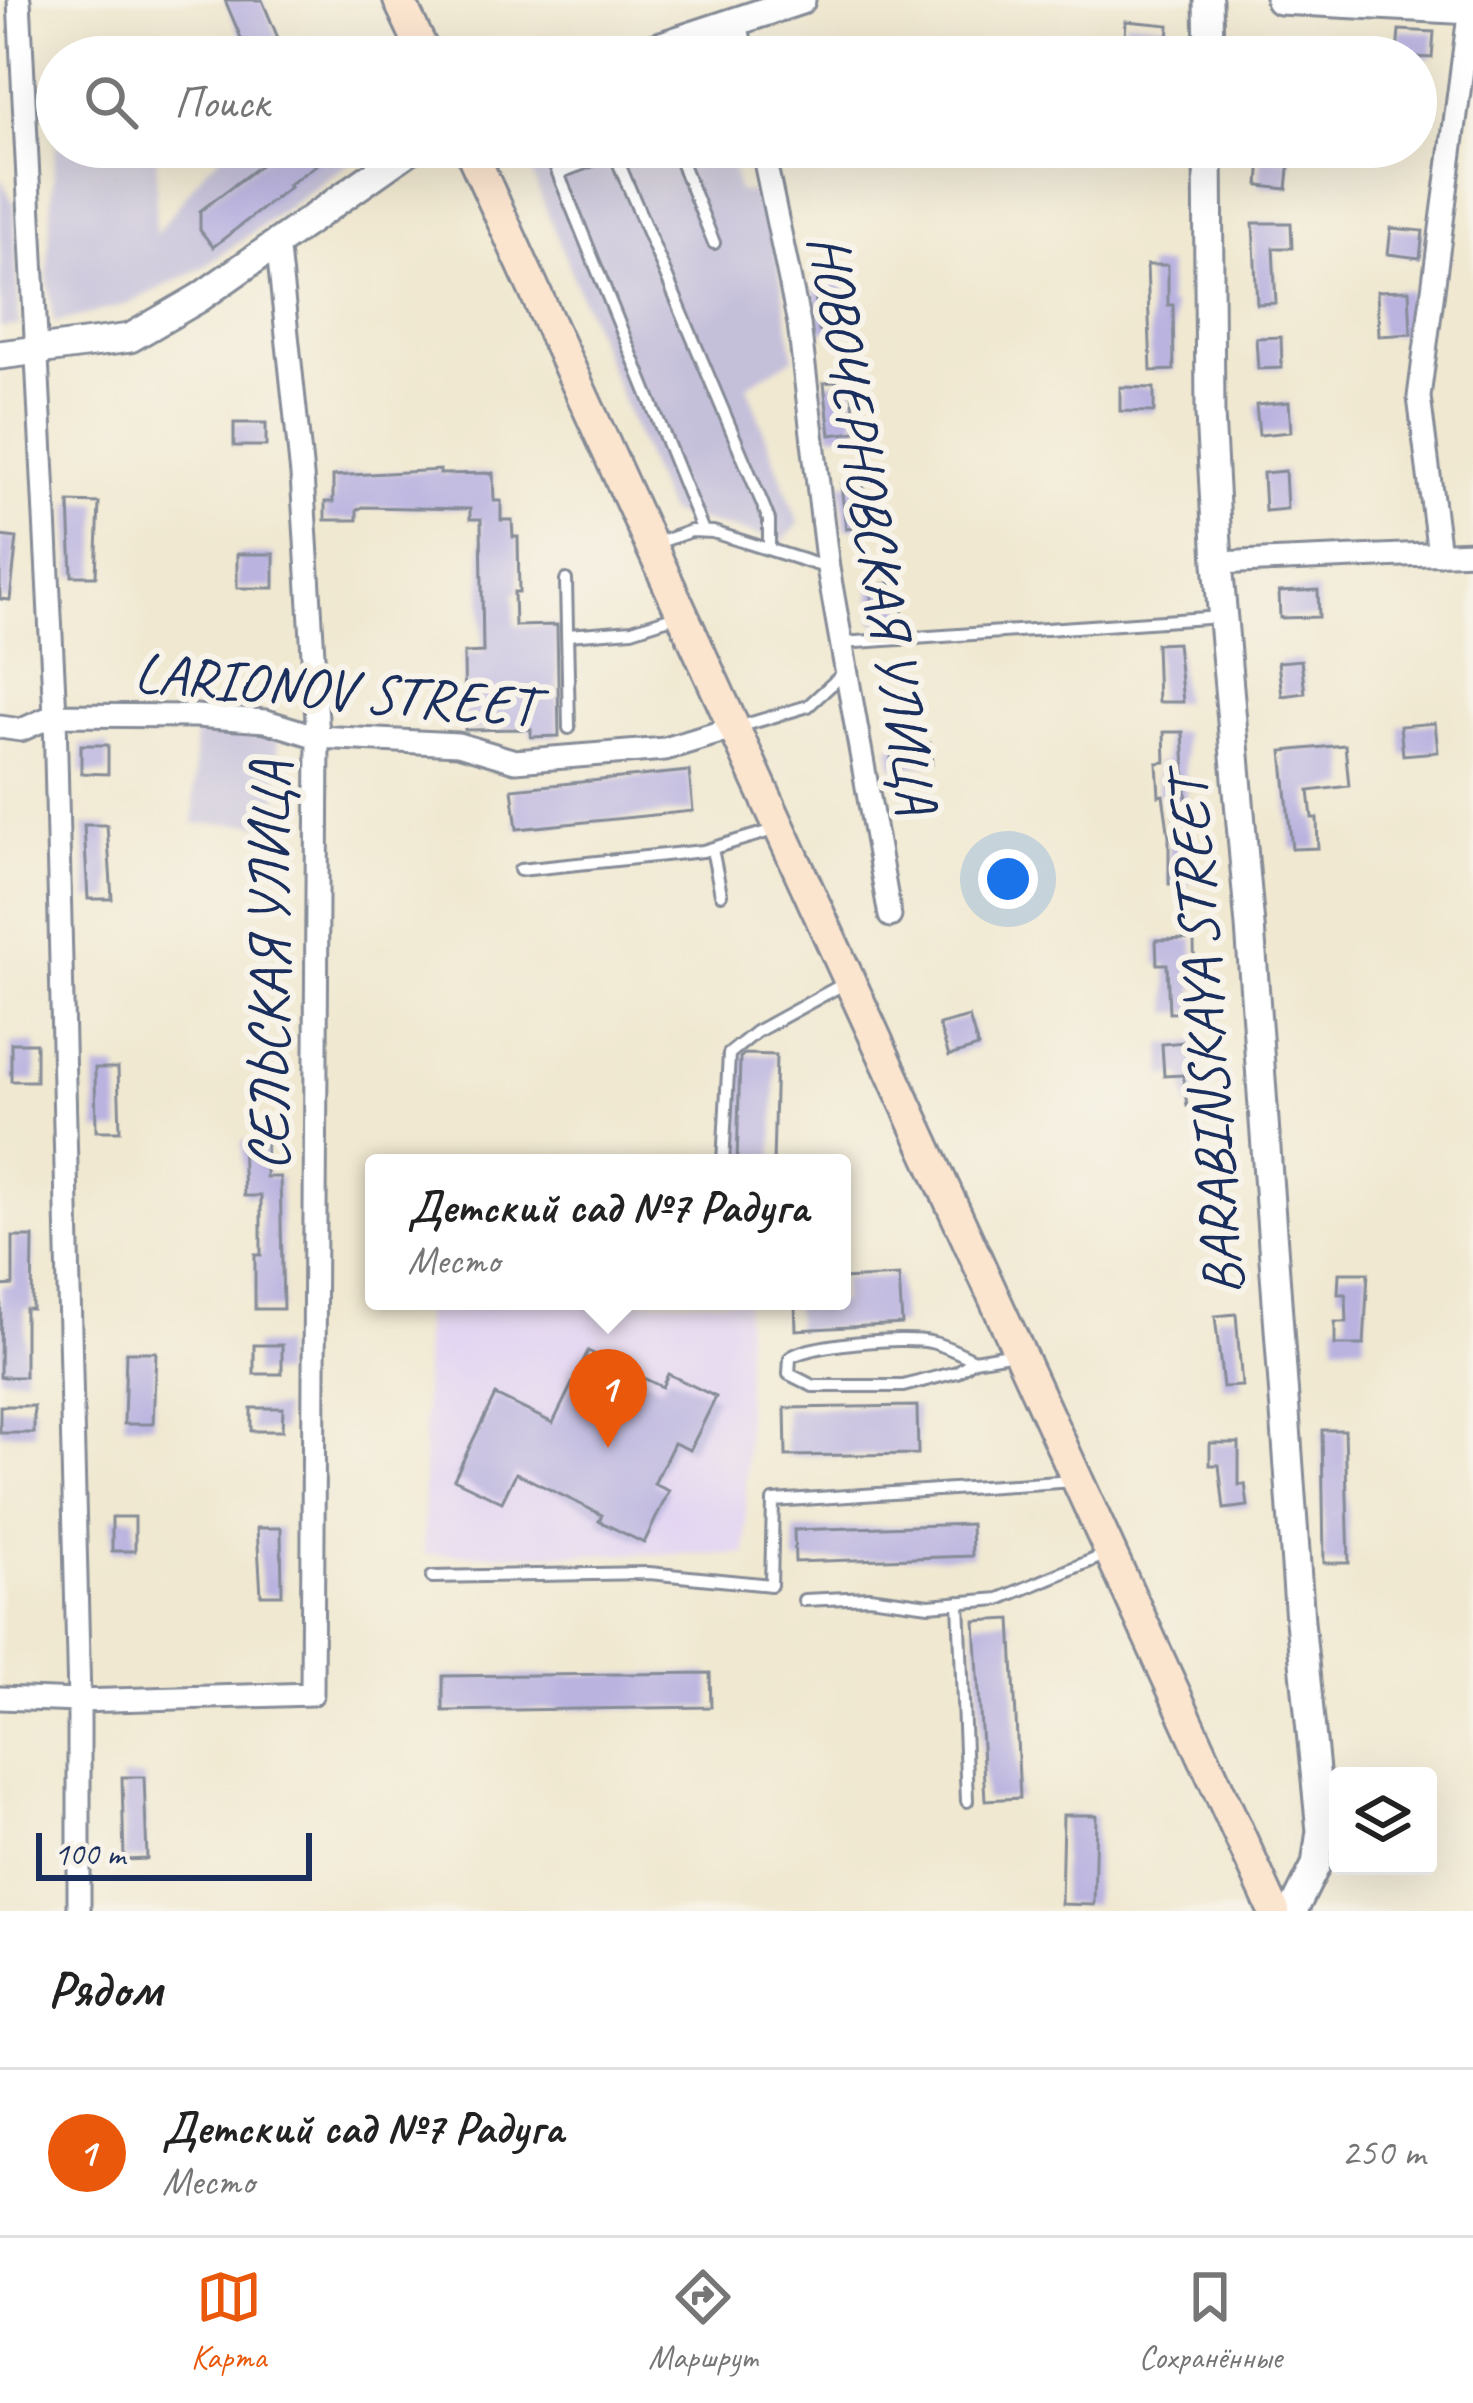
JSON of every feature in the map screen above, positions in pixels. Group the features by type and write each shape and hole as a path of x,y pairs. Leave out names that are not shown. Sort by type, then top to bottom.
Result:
{"main road":[{"path":"400,0 416,36"},
{"path":"479,168 1274,1911"}],"street":[{"path":"19,0 56,715 79,1701 79,1911"},
{"path":"691,36 801,0"},
{"path":"1208,0 1209,36"},
{"path":"1280,0 1472,6 1419,397 1439,554"},
{"path":"736,21 739,36"},
{"path":"0,355 130,338 199,298 383,168"},
{"name":"НОВОЧЕРНОВСКАЯ УЛИЦА","path":"766,168 799,324 828,568 890,916"},
{"name":"BARABINSKAYA STREET","path":"1208,168 1210,414 1218,562 1250,926 1300,1621 1321,1831 1316,1864 1293,1911"},
{"name":"СЕЛЬСКАЯ УЛИЦА","path":"79,1701 312,1694 318,737 302,475 277,241"},
{"path":"1218,562 1473,552"},
{"name":"LARIONOV STREET","path":"0,727 21,730 56,715 266,721 318,737 458,744 515,761 664,749 734,728"},
{"path":"0,1698 79,1701"}],"lane":[{"path":"556,168 704,531"},
{"path":"558,173 571,168"},
{"path":"621,168 769,520 769,547"},
{"path":"684,168 714,243"},
{"path":"651,545 704,531 828,568"},
{"path":"566,580 569,728"},
{"path":"568,635 632,630 682,614"},
{"path":"842,643 1222,617"},
{"path":"734,728 808,706 846,670"},
{"path":"520,870 712,849 780,828"},
{"path":"712,849 721,894"},
{"path":"723,1154 729,1054 756,1032 849,981"},
{"path":"974,1360 926,1340 832,1346 800,1349 790,1358 789,1374 813,1386 903,1386 957,1372 974,1360 1018,1352"},
{"path":"432,1577 649,1573 771,1585 773,1502 1077,1481"},
{"path":"804,1600 869,1597 929,1605 999,1599 1110,1552"},
{"path":"959,1602 967,1801"}],"shaded area":[{"path":"54,168 157,168 155,235 207,168 342,168 204,267 125,305 54,323 47,275"},
{"path":"529,168 733,168 738,191 766,193 794,358 747,385 799,524 783,541 668,513"},
{"path":"0,177 15,206 19,326 0,327"},
{"path":"195,731 278,734 278,824 194,824"},
{"path":"424,1310 746,1310 746,1554 424,1554"}],"building":[{"path":"225,0 262,0 277,36 240,36"},
{"path":"1126,21 1169,25 1168,36 1125,36"},
{"path":"1399,30 1434,32 1434,36 1399,36"},
{"path":"256,168 312,168 213,247 200,230 200,211"},
{"path":"1260,168 1289,168 1287,189 1259,186"},
{"path":"1253,223 1291,223 1292,248 1273,248 1276,303 1257,304"},
{"path":"1391,228 1423,231 1420,258 1388,254"},
{"path":"1147,265 1168,265 1174,370 1151,371"},
{"path":"843,281 848,328 819,331 814,285"},
{"path":"1409,290 1411,334 1379,336 1377,291"},
{"path":"1281,337 1282,368 1258,369 1256,338"},
{"path":"851,380 856,432 830,435 824,383"},
{"path":"1120,387 1154,388 1154,412 1120,411"},
{"path":"1289,402 1291,432 1259,435 1256,405"},
{"path":"234,423 266,423 266,446 234,446"},
{"path":"440,470 440,474 493,473 494,501 501,501 501,520 512,520 513,537 518,537 515,626 557,625 559,736 531,737 531,729 465,730 464,653 483,652 481,519 470,519 470,509 363,507 357,510 357,520 325,520 325,502 333,502 333,476"},
{"path":"1285,471 1287,509 1265,511 1263,473"},
{"path":"863,482 868,526 846,529 841,484"},
{"path":"69,502 99,503 96,576 72,576"},
{"path":"0,536 17,538 10,600 0,599"},
{"path":"237,554 274,554 274,588 237,588"},
{"path":"899,582 903,619 874,623 870,585"},
{"path":"1318,590 1319,617 1280,618 1279,592"},
{"path":"1177,643 1183,702 1158,702 1156,644"},
{"path":"1301,660 1305,693 1282,696 1278,662"},
{"path":"1435,723 1438,752 1403,755 1400,726"},
{"path":"1164,732 1183,732 1191,884 1169,884 1169,837 1157,763 1165,762"},
{"path":"930,743 932,764 892,767 890,746"},
{"path":"81,745 108,745 108,774 81,773"},
{"path":"1345,745 1349,786 1309,791 1312,818 1317,818 1318,848 1292,849 1282,751"},
{"path":"689,771 693,811 517,829 512,789"},
{"path":"84,825 107,825 112,899 88,899"},
{"path":"1194,939 1195,1012 1169,1013 1167,964 1157,964 1156,940"},
{"path":"969,1017 978,1047 949,1056 939,1025"},
{"path":"1196,1041 1206,1104 1187,1106 1183,1075 1164,1076 1162,1044"},
{"path":"11,1043 36,1043 36,1081 11,1081"},
{"path":"744,1054 776,1055 773,1154 737,1154 740,1058"},
{"path":"95,1068 118,1068 120,1131 96,1131"},
{"path":"242,1141 266,1141 266,1177 280,1177 283,1309 255,1309 261,1196 244,1196"},
{"path":"13,1237 33,1237 32,1309 25,1309 25,1377 0,1377 1,1286 13,1285"},
{"path":"1339,1273 1368,1273 1364,1345 1335,1345 1335,1322 1347,1322 1346,1294 1338,1294"},
{"path":"899,1276 902,1324 796,1330 795,1310 851,1310 851,1279"},
{"path":"1236,1314 1242,1386 1223,1387 1215,1316"},
{"path":"254,1345 282,1345 282,1374 254,1374"},
{"path":"588,1351 662,1387 668,1374 716,1397 690,1450 674,1443 654,1484 669,1491 644,1543 599,1521 602,1515 516,1473 502,1502 454,1479 495,1395 553,1423"},
{"path":"126,1352 156,1352 153,1424 124,1424"},
{"path":"0,1406 34,1406 34,1433 0,1433"},
{"path":"917,1406 918,1454 786,1456 785,1408"},
{"path":"251,1408 283,1408 282,1431 251,1431"},
{"path":"1322,1430 1345,1430 1349,1563 1324,1563"},
{"path":"1210,1443 1239,1443 1239,1485 1245,1484 1248,1506 1224,1509 1219,1465 1210,1465"},
{"path":"112,1517 135,1517 135,1551 112,1551"},
{"path":"971,1524 972,1556 795,1562 794,1530"},
{"path":"257,1528 281,1528 282,1595 261,1595"},
{"path":"1011,1619 1020,1798 985,1800 975,1621"},
{"path":"710,1673 711,1707 443,1711 443,1676"},
{"path":"122,1777 144,1777 147,1859 124,1860"},
{"path":"1063,1815 1096,1815 1094,1905 1061,1904"}],"place":[{"name":"Детский сад №7 Радуга","path":"608,1448"}]}
